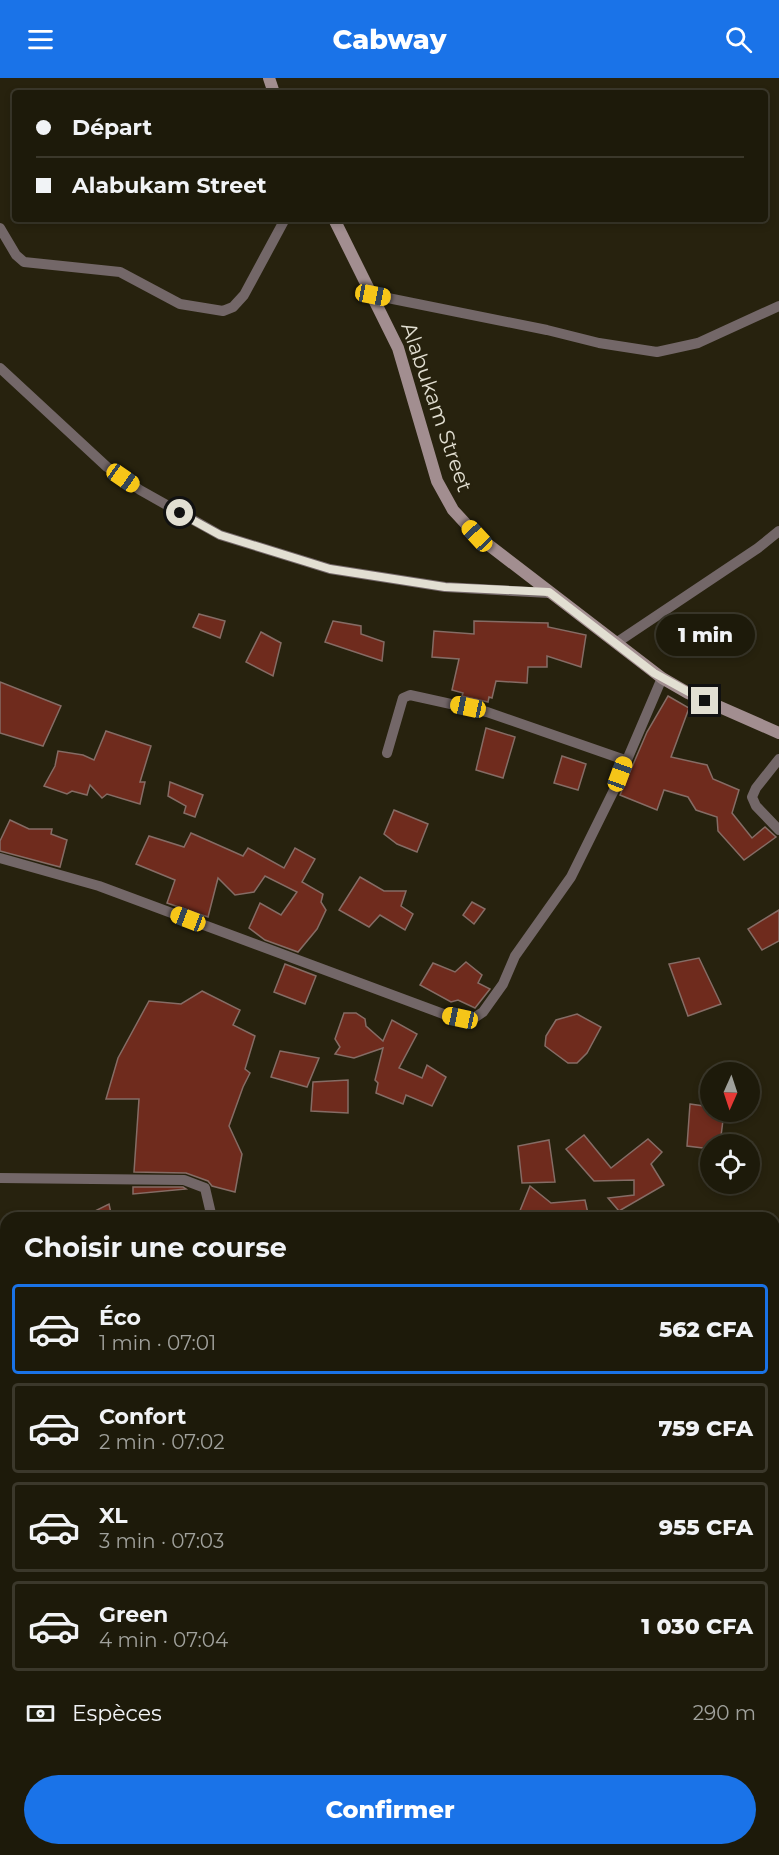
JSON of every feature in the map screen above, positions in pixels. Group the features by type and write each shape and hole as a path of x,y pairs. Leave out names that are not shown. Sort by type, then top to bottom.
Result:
{"street":[{"path":"0,228 16,255 24,262 120,272 180,304 223,311 233,307 244,295 283,222"},
{"name":"Alabukam Street","path":"336,222 398,348 437,482 453,510 477,536 662,678 688,693 779,733"},
{"path":"373,295 547,330 599,343 657,352 698,342 779,306"},
{"path":"0,368 107,467 140,490 220,535 330,569 445,587 549,592"},
{"path":"616,643 759,548 779,531"},
{"path":"0,858 99,886 446,1015 474,1018 483,1012 503,984 515,956 571,877 615,788 625,760 662,678"},
{"path":"387,753 403,698 410,695 487,712 625,760"},
{"path":"779,759 756,788 752,797 756,806 779,830"},
{"path":"0,1178 184,1180 205,1188 211,1212"}],"building":[{"path":"199,614 225,621 220,638 193,627"},
{"path":"333,621 361,626 361,634 384,642 382,661 325,642"},
{"path":"474,621 548,623 548,627 586,635 581,667 547,656 547,667 528,667 527,683 496,681 492,698 489,697 488,702 462,696 463,693 452,690 459,659 432,657 434,631 474,634"},
{"path":"261,632 281,643 273,676 246,662"},
{"path":"0,682 61,706 43,746 0,733"},
{"path":"668,696 689,708 671,757 707,765 713,779 739,790 732,813 752,838 765,827 776,837 744,860 718,831 717,817 696,810 688,797 664,790 657,810 620,795 647,732"},
{"path":"486,728 515,737 503,778 476,770"},
{"path":"106,731 151,746 140,782 145,782 140,804 107,794 102,798 90,785 87,795 72,791 67,794 44,786 55,766 58,751 83,755 94,760"},
{"path":"562,756 586,764 578,790 554,783"},
{"path":"170,782 203,795 195,817 184,813 186,806 168,796"},
{"path":"394,810 428,824 417,852 397,844 384,834"},
{"path":"10,820 29,829 52,829 51,834 67,840 60,867 0,851 0,841"},
{"path":"191,833 243,856 248,848 284,868 295,848 315,859 302,882 323,894 321,902 326,910 317,929 298,952 265,940 249,928 260,903 281,915 297,892 265,876 254,892 235,895 218,878 208,917 167,903 175,880 136,864 149,836 184,847"},
{"path":"360,877 384,891 406,891 401,906 413,914 405,930 380,915 369,927 339,910"},
{"path":"472,902 485,909 474,924 463,915"},
{"path":"779,910 779,941 762,950 748,929"},
{"path":"699,958 721,1004 688,1016 669,964"},
{"path":"466,962 482,975 478,983 490,989 475,1008 458,1000 451,1002 420,985 433,963 455,972"},
{"path":"285,964 316,976 305,1004 274,992"},
{"path":"202,991 240,1010 233,1025 255,1036 245,1069 250,1073 229,1126 242,1154 235,1192 212,1186 208,1181 186,1173 134,1172 139,1099 106,1099 118,1058 149,1001 181,1004"},
{"path":"344,1013 356,1013 365,1019 366,1026 383,1041 392,1020 417,1034 399,1068 422,1078 427,1065 446,1077 432,1106 406,1095 403,1104 376,1093 378,1083 375,1080 383,1048 354,1058 335,1054 340,1047 335,1039"},
{"path":"577,1014 601,1027 587,1053 577,1063 568,1063 545,1046 546,1036 556,1020"},
{"path":"280,1051 319,1058 307,1087 271,1077"},
{"path":"348,1080 348,1113 311,1111 313,1082"},
{"path":"690,1104 700,1105 700,1122 723,1122 721,1134 700,1134 700,1148 687,1146"},
{"path":"584,1135 611,1168 648,1139 662,1152 651,1164 664,1185 619,1211 608,1198 634,1195 634,1180 594,1181 566,1149"},
{"path":"549,1140 555,1182 522,1183 518,1146"},
{"path":"530,1186 551,1203 585,1200 588,1212 519,1212"},
{"path":"133,1187 183,1187 186,1189 133,1194"},
{"path":"109,1204 111,1212 93,1212"}],"route":[{"path":"180,513 220,535 330,569 445,587 549,592 654,673 705,701"}]}
